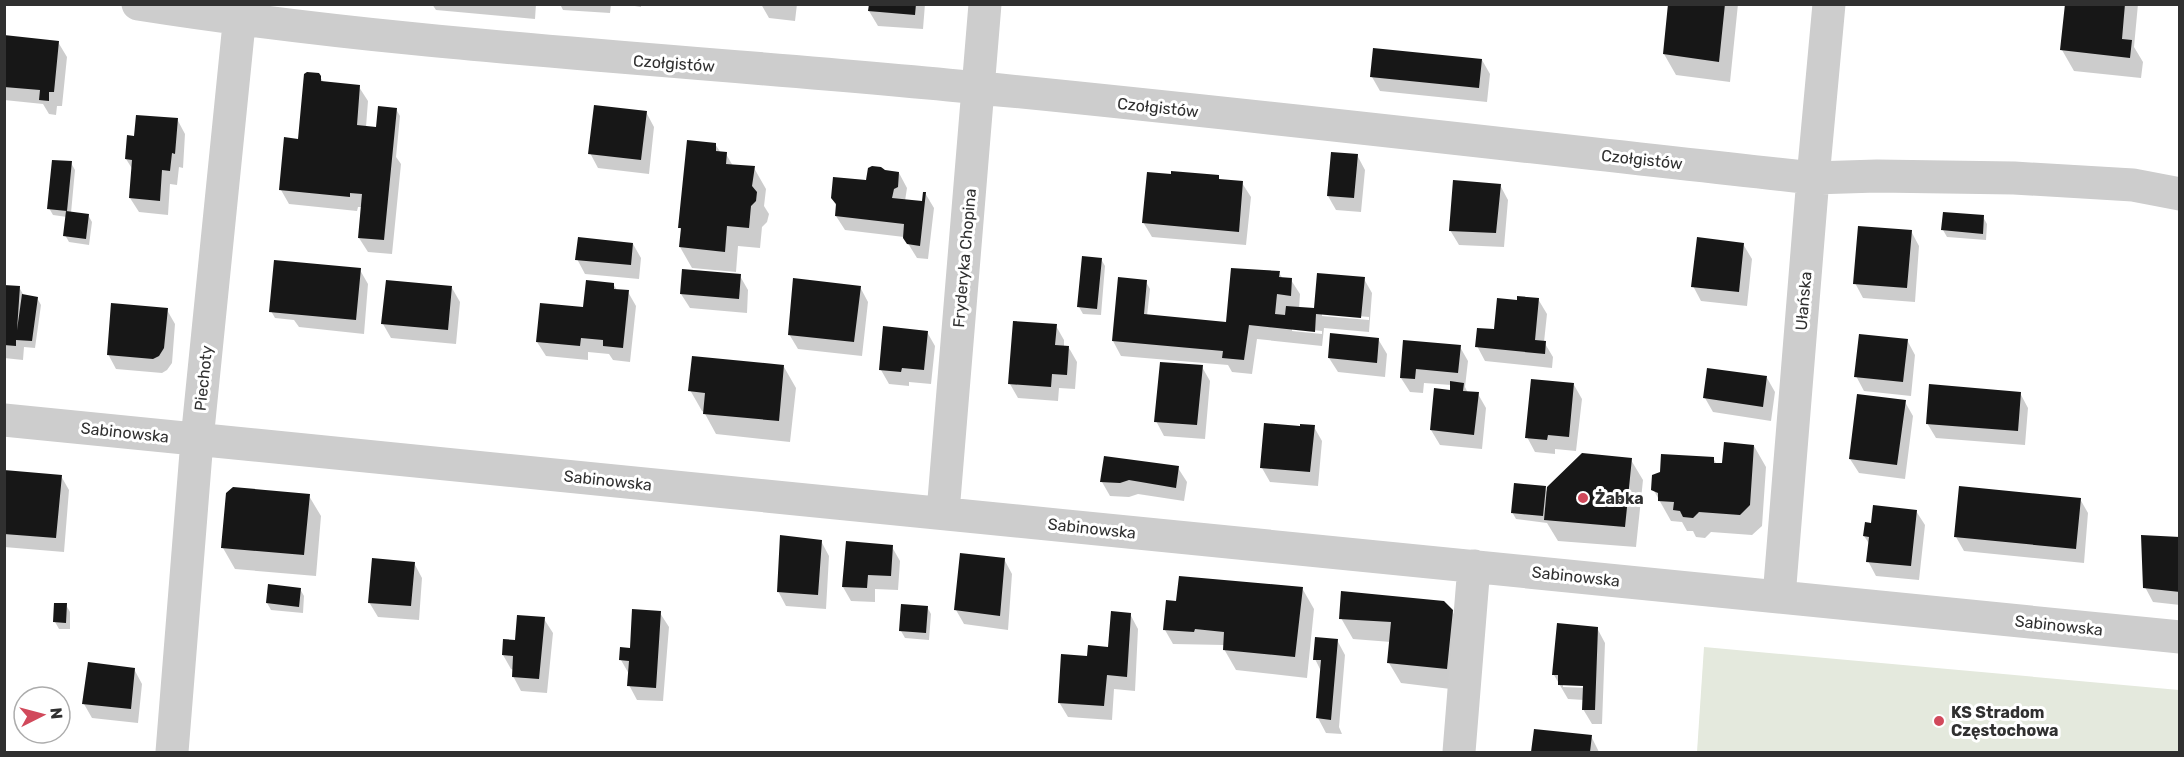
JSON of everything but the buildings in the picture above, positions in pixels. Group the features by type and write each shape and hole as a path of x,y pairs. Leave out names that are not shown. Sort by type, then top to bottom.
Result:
{"street":[{"name":"Czołgistów","path":"138,4 240,12 600,57 978,88 1813,178 1877,176 2014,178 2133,185 2180,194"},
{"name":"Fryderyka Chopina","path":"943,512 985,4"},
{"name":"Ułańska","path":"1779,597 1829,4"},
{"name":"Piechoty","path":"172,753 197,440 240,12"},
{"name":"Sabinowska","path":"4,420 2180,637"},
{"path":"1459,753 1473,566"}],"shaded area":[{"name":"KS Stradom Częstochowa","path":"1704,647 2179,690 2179,752 1697,752"}],"place":[{"name":"Żabka","path":"1583,498"},
{"name":"KS Stradom Częstochowa","path":"1939,721"}]}
